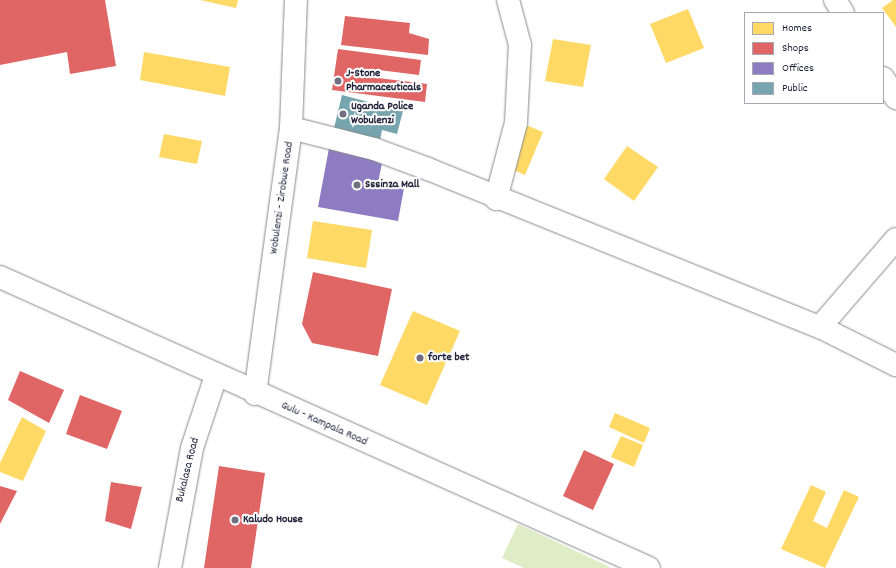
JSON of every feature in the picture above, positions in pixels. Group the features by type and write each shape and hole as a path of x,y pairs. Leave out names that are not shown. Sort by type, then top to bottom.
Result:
{"street":[{"name":"Wobulenzi - Zirobwe Road","path":"255,394 291,128 296,0"},
{"path":"496,199 516,123 520,45 508,0"},
{"path":"835,0 842,12"},
{"path":"884,80 896,98"},
{"path":"291,128 374,149 496,199 820,327 896,365"},
{"path":"820,327 896,239"},
{"name":"Gulu - Kampala Road","path":"0,277 255,394 649,568"},
{"name":"Bukalasa Road","path":"170,568 192,448 216,376"}],"green space":[{"path":"518,524 610,568 524,568 502,558"}],"building: Homes":[{"path":"200,0 238,0 236,8"},
{"path":"893,0 896,0 896,27 882,8"},
{"path":"688,9 704,48 666,63 650,24"},
{"path":"553,39 591,45 583,87 545,81"},
{"path":"144,52 230,67 225,96 140,80"},
{"path":"526,125 543,132 525,175 509,168"},
{"path":"164,134 202,141 197,164 159,157"},
{"path":"627,146 658,167 634,201 604,179"},
{"path":"313,221 372,230 366,268 307,258"},
{"name":"forte bet","path":"413,311 460,331 427,405 380,385"},
{"path":"615,413 650,428 644,443 609,427"},
{"path":"22,417 46,431 23,481 0,472 0,463"},
{"path":"621,436 643,445 634,467 611,457"},
{"path":"811,485 826,492 813,521 827,528 844,490 859,497 825,568 781,549"}],"building: Shops":[{"path":"0,0 105,0 116,66 70,74 67,52 0,65"},
{"path":"345,16 410,23 409,33 429,39 428,55 341,45"},
{"path":"338,49 421,60 419,75 379,70 378,78 427,84 425,102 332,90"},
{"path":"313,272 392,289 378,356 312,343 302,324"},
{"path":"20,371 64,390 49,423 8,400"},
{"path":"80,395 122,411 107,449 66,434"},
{"path":"584,450 614,464 593,510 563,496"},
{"name":"Kaludo House","path":"219,466 265,473 251,568 204,568"},
{"path":"111,482 142,487 131,529 105,521"},
{"path":"0,486 17,491 0,524"}],"building: Offices":[{"name":"Sssinza Mall","path":"329,148 383,158 378,183 404,188 398,221 318,207"}],"building: Public":[{"path":"342,95 403,111 397,134 382,130 380,140 334,128"}],"place":[{"name":"J-Stone Pharmaceuticals","path":"338,81"},
{"name":"Uganda Police Wobulenzi","path":"343,114"},
{"name":"Sssinza Mall","path":"357,185"},
{"name":"forte bet","path":"420,358"},
{"name":"Kaludo House","path":"235,520"}]}
